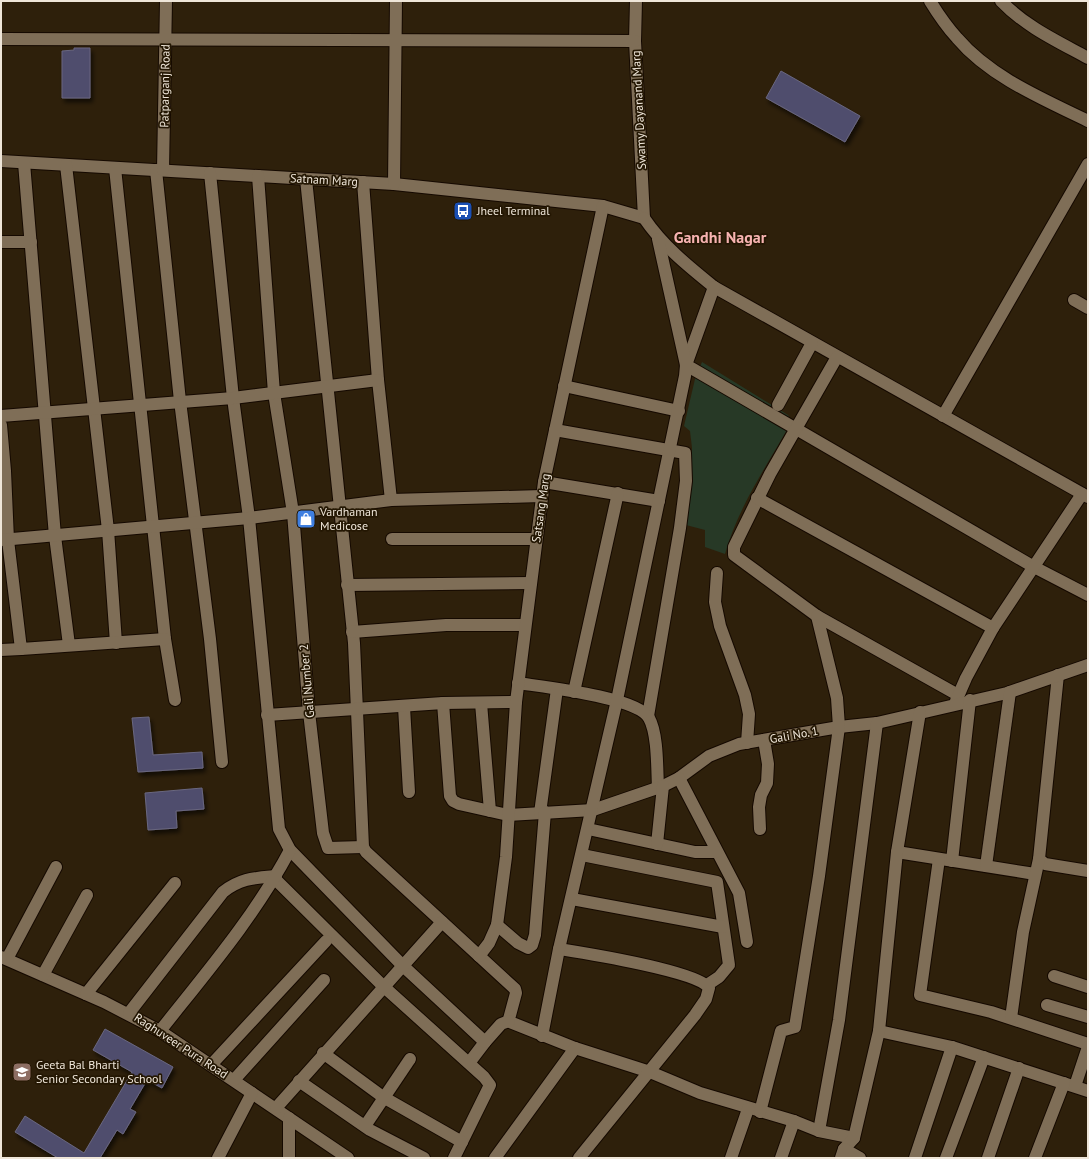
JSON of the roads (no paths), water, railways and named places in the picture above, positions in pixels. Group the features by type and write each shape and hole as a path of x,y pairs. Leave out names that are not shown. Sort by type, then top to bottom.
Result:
{"street":[{"name":"Patparganj Road","path":"166,1 166,40 160,170 180,401 210,639 222,762"},
{"path":"394,184 396,1"},
{"name":"Swamy Dayanand Marg","path":"636,1 636,41 644,218"},
{"path":"930,1 957,38 994,71 1019,86 1088,121"},
{"path":"1001,1 1015,16 1036,30 1088,58"},
{"path":"1,39 396,39 636,41"},
{"name":"Satnam Marg","path":"1,161 394,184 604,206 644,218"},
{"path":"24,163 55,536 69,645"},
{"path":"943,416 1088,164"},
{"path":"66,165 92,408 108,530 116,643"},
{"path":"115,168 165,639 175,700"},
{"path":"210,173 233,398 249,518 277,818 282,838 290,850 402,965 486,1042"},
{"name":"Gali Number 2","path":"258,176 274,392 293,513 309,712 323,833 328,848 363,847"},
{"path":"306,179 338,507 352,632 363,847 366,852 516,991 509,1021"},
{"path":"362,182 378,380 391,500"},
{"name":"Satsang Marg","path":"479,956 489,943 497,925 506,857 518,683 544,482 604,206"},
{"path":"644,218 658,239 684,264 714,287 1085,496 1034,567 994,628 957,699 817,616 734,555 734,547 757,498 837,357"},
{"path":"658,239 686,365 797,428 1034,567 1088,595"},
{"path":"1,242 31,242"},
{"path":"542,1036 559,949 618,700 679,411 686,365 714,287"},
{"path":"1074,300 1088,308"},
{"path":"778,404 812,343"},
{"path":"1,416 233,398 378,380"},
{"path":"564,386 679,411"},
{"path":"1,425 4,540 21,649"},
{"path":"555,430 670,450 685,454 686,481 680,528 648,716 657,756 660,787 657,844"},
{"path":"544,482 660,501"},
{"path":"574,692 618,493"},
{"path":"4,540 249,518 391,500 542,496"},
{"path":"757,498 994,628"},
{"path":"392,539 536,539"},
{"path":"717,573 715,602 720,626 745,695 749,714 747,743"},
{"path":"347,585 531,583"},
{"path":"731,1158 754,1110 781,1031 795,1028 819,876 839,727 837,698 817,616"},
{"path":"352,632 446,625 525,625"},
{"path":"1,650 165,639"},
{"name":"Gali No. 1","path":"443,703 450,796 453,801 459,804 508,815 593,810 660,787 679,778 709,756 722,750 764,740 839,727 877,723 920,712 957,699 970,700 1010,692 1088,664"},
{"path":"1010,1018 1023,932 1039,859 1058,675"},
{"path":"518,683 618,700 648,716"},
{"path":"497,925 518,943 528,948 532,945 535,935 542,813 557,689"},
{"path":"986,866 1010,692"},
{"path":"952,861 970,700"},
{"path":"481,702 490,811"},
{"path":"267,716 443,703 516,702"},
{"path":"404,707 409,792"},
{"path":"860,1158 843,1154 854,1138 879,1031 897,852 920,712"},
{"path":"819,1131 839,1020 877,723"},
{"path":"760,829 759,807 761,795 767,783 768,764 764,740"},
{"path":"679,778 716,852 739,893 747,942"},
{"path":"588,829 695,852 716,852"},
{"path":"160,1031 229,943 275,877 290,850"},
{"path":"897,852 1035,874"},
{"path":"582,855 717,882 728,965 719,977 707,985"},
{"path":"939,859 920,995 1010,1018 1088,1044"},
{"path":"1039,859 1045,864 1088,871"},
{"path":"4,958 56,867"},
{"path":"129,1013 223,892 235,883 249,878 275,877 383,986 484,1077 490,1085 454,1158"},
{"path":"86,994 175,883"},
{"path":"43,975 87,895"},
{"path":"572,899 723,927"},
{"path":"276,1108 323,1053 442,922"},
{"path":"211,1065 326,941"},
{"path":"559,949 648,966 701,981 709,988 706,999 650,1072 579,1158"},
{"name":"Raghuveer Pura Road","path":"4,958 129,1013 160,1031 276,1108 328,1146 348,1158"},
{"path":"1054,976 1088,987"},
{"path":"234,1080 324,980"},
{"path":"1047,1005 1088,1018"},
{"path":"468,1063 501,1024 509,1021 542,1036 650,1072 700,1093 794,1121 819,1131 854,1138"},
{"path":"879,1031 952,1047 1088,1091"},
{"path":"915,1158 952,1047"},
{"path":"1035,1158 1088,1047"},
{"path":"495,1158 575,1048"},
{"path":"323,1053 383,1097 462,1142"},
{"path":"946,1158 984,1057"},
{"path":"365,1126 383,1097 410,1059"},
{"path":"988,1158 1019,1068"},
{"path":"299,1080 365,1126 424,1158"},
{"path":"218,1158 252,1093"},
{"path":"289,1118 289,1158"},
{"path":"781,1158 794,1121"},
{"path":"328,1146 330,1158"}],"place":[{"name":"Jheel Terminal","path":"463,211"},
{"name":"Vardhaman Medicose","path":"306,519"},
{"name":"Geeta Bal Bharti Senior Secondary School","path":"22,1072"}],"district":[{"name":"Gandhi Nagar","path":"720,237"}]}
